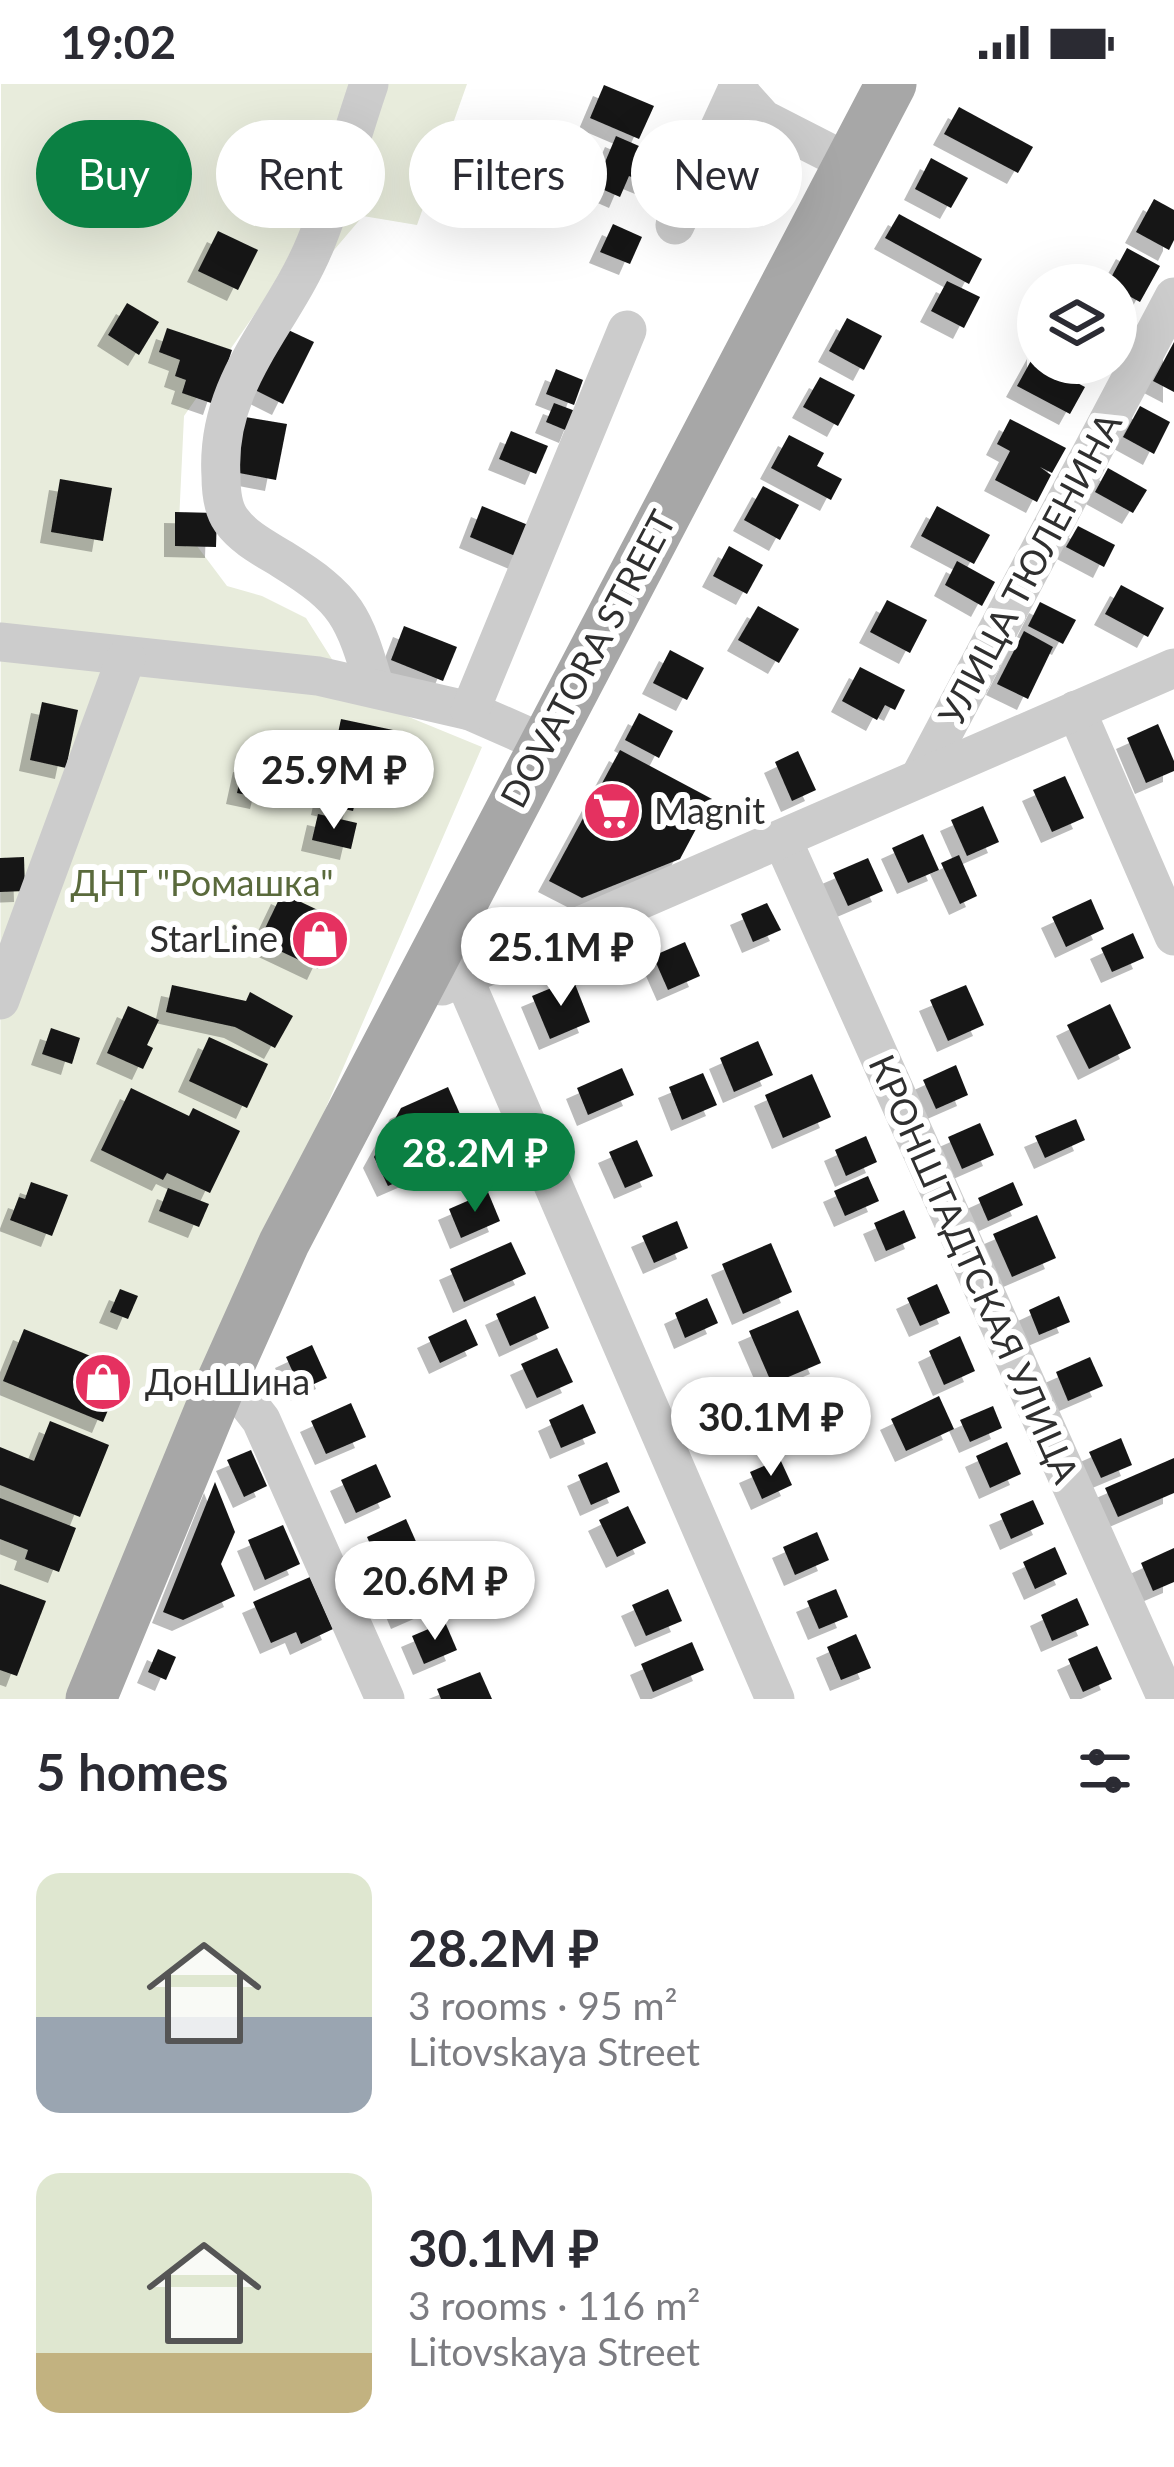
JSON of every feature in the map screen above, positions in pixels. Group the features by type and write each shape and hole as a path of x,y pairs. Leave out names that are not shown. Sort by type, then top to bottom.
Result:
{"main road":[{"name":"DOVATORA STREET","path":"91,1699 219,1388 284,1244 542,743 891,84"}],"street":[{"path":"369,84 315,245 242,374 223,418 220,453 227,515 242,534 311,577 346,608 375,688"},
{"path":"723,120 738,87 763,119 849,164"},
{"name":"УЛИЦА ТЮЛЕНИНА","path":"920,777 1174,297"},
{"path":"470,711 627,330"},
{"path":"0,642 318,676 470,711 542,743"},
{"path":"0,1000 126,658"},
{"path":"407,1007 462,974 1174,668"},
{"path":"1076,710 1174,936"},
{"name":"КРОНШТАДТСКАЯ УЛИЦА","path":"782,838 1167,1699"},
{"path":"452,917 462,974 775,1699"},
{"path":"219,1388 247,1402 261,1420 385,1699"}],"green space":[{"name":"ДНТ \"Ромашка\"","path":"1,84 467,84 454,120 409,120 409,224 385,220 385,120 216,120 216,228 353,228 300,290 277,282 184,416 179,522 227,586 262,596 306,618 359,702 382,706 482,747 70,1699 0,1699"}],"building":[{"path":"604,85 654,106 648,120 631,120 631,136 607,125 607,120 590,118"},
{"path":"959,107 1033,147 1018,173 944,134"},
{"path":"616,136 631,143 631,177 620,197 607,191 607,157"},
{"path":"931,158 968,178 951,208 915,189"},
{"path":"1154,199 1174,210 1174,240 1169,250 1136,232"},
{"path":"899,214 982,259 969,284 885,238"},
{"path":"613,224 642,237 630,264 600,252"},
{"path":"218,231 258,250 238,290 198,271"},
{"path":"1127,248 1160,266 1140,302 1137,264 1118,264"},
{"path":"947,281 980,297 964,328 931,311"},
{"path":"127,303 159,322 139,355 108,335"},
{"path":"847,318 882,336 864,370 829,351"},
{"path":"167,328 232,350 214,404 182,393 186,380 175,376 180,360 159,352"},
{"path":"284,328 314,342 283,404 253,389"},
{"path":"1174,342 1174,392 1153,381"},
{"path":"556,369 583,380 574,405 546,394"},
{"path":"820,377 855,395 838,426 803,407"},
{"path":"1079,384 1085,387 1070,414 1017,386"},
{"path":"554,403 578,412 570,432 546,422"},
{"path":"1140,406 1170,422 1154,454 1123,437"},
{"path":"245,417 287,424 276,480 234,472"},
{"path":"1010,419 1066,448 1052,473 1040,467 1051,475 1037,502 995,480 1010,451 997,444"},
{"path":"511,431 548,446 536,474 499,459"},
{"path":"789,435 824,453 817,466 842,479 831,500 771,468"},
{"path":"1108,468 1147,490 1133,513 1095,492"},
{"path":"60,479 112,488 103,541 51,532"},
{"path":"763,486 799,505 780,540 744,520"},
{"path":"482,506 533,527 520,558 470,537"},
{"path":"937,506 990,535 974,564 921,536"},
{"path":"175,512 217,513 216,547 175,546"},
{"path":"1078,526 1115,545 1104,567 1066,547"},
{"path":"729,546 763,565 747,594 713,576"},
{"path":"957,561 995,582 982,606 945,585"},
{"path":"1121,585 1164,608 1148,637 1105,614"},
{"path":"887,600 927,620 910,653 870,632"},
{"path":"1040,602 1076,620 1063,644 1028,626"},
{"path":"758,606 799,629 779,663 738,640"},
{"path":"404,626 457,647 443,681 391,660"},
{"path":"1024,631 1053,647 1028,699 997,684"},
{"path":"670,650 704,668 687,700 653,683"},
{"path":"860,667 905,690 895,710 885,705 877,720 842,701"},
{"path":"42,702 78,710 66,768 30,760"},
{"path":"639,713 673,731 659,758 625,740"},
{"path":"341,719 393,730 385,763 334,752"},
{"path":"1158,724 1174,771 1146,783 1127,738"},
{"path":"620,750 712,799 680,859 582,898 549,881"},
{"path":"798,751 816,790 792,801 775,762"},
{"path":"332,759 364,766 353,811 322,804"},
{"path":"244,761 269,766 261,798 237,793"},
{"path":"1065,776 1084,818 1052,832 1033,790"},
{"path":"983,806 999,842 967,856 951,820"},
{"path":"318,814 357,823 351,849 312,840"},
{"path":"923,834 939,870 908,883 892,848"},
{"path":"959,855 977,896 960,904 941,863"},
{"path":"24,857 25,891 0,892 0,858"},
{"path":"868,858 883,891 848,906 833,873"},
{"path":"282,893 341,921 318,969 259,941"},
{"path":"1091,899 1104,929 1066,947 1052,917"},
{"path":"767,903 781,930 753,942 741,914"},
{"path":"1133,933 1144,958 1112,972 1101,948"},
{"path":"685,942 700,976 668,990 653,956"},
{"path":"573,979 590,1022 550,1039 532,996"},
{"path":"172,985 246,1001 250,992 293,1016 275,1048 235,1027 166,1012"},
{"path":"966,985 984,1025 948,1041 930,1000"},
{"path":"1110,1004 1131,1048 1089,1069 1067,1025"},
{"path":"128,1006 159,1020 147,1045 153,1048 143,1069 107,1053"},
{"path":"51,1028 80,1038 72,1064 42,1054"},
{"path":"209,1037 268,1064 247,1108 189,1081"},
{"path":"758,1041 773,1075 734,1092 720,1058"},
{"path":"956,1065 968,1095 936,1109 923,1080"},
{"path":"622,1068 634,1095 588,1115 577,1088"},
{"path":"703,1073 717,1105 682,1120 669,1087"},
{"path":"812,1074 831,1117 783,1138 765,1095"},
{"path":"448,1087 475,1148 388,1186 374,1157 401,1108"},
{"path":"131,1088 189,1116 193,1108 240,1131 210,1193 167,1173 163,1180 101,1150"},
{"path":"1076,1119 1085,1140 1045,1158 1035,1136"},
{"path":"980,1123 994,1155 962,1169 948,1137"},
{"path":"866,1136 877,1162 846,1176 835,1150"},
{"path":"637,1140 653,1176 625,1188 609,1152"},
{"path":"868,1176 879,1201 845,1216 834,1191"},
{"path":"31,1182 68,1195 52,1236 10,1220"},
{"path":"1013,1182 1023,1205 988,1221 978,1198"},
{"path":"168,1188 209,1204 199,1227 159,1211"},
{"path":"488,1192 500,1221 461,1238 449,1209"},
{"path":"904,1210 916,1238 886,1251 874,1223"},
{"path":"1037,1215 1056,1258 1012,1277 993,1234"},
{"path":"677,1221 688,1248 654,1263 642,1236"},
{"path":"511,1242 526,1274 464,1302 450,1269"},
{"path":"771,1243 792,1292 743,1314 722,1264"},
{"path":"937,1284 950,1313 920,1326 907,1298"},
{"path":"120,1289 138,1296 128,1319 110,1312"},
{"path":"535,1296 549,1328 510,1346 496,1314"},
{"path":"1059,1296 1070,1322 1039,1335 1029,1310"},
{"path":"707,1298 718,1323 685,1338 675,1313"},
{"path":"798,1310 821,1363 772,1384 749,1331"},
{"path":"466,1319 478,1345 440,1363 428,1337"},
{"path":"24,1329 125,1370 103,1422 3,1381"},
{"path":"960,1336 975,1371 944,1385 929,1351"},
{"path":"312,1345 327,1378 301,1390 286,1357"},
{"path":"557,1348 573,1382 537,1398 521,1364"},
{"path":"1090,1357 1103,1386 1068,1401 1056,1372"},
{"path":"939,1396 954,1429 906,1451 891,1419"},
{"path":"351,1403 366,1437 326,1454 311,1421"},
{"path":"583,1404 596,1433 561,1448 549,1420"},
{"path":"993,1406 1002,1428 970,1442 960,1420"},
{"path":"50,1421 109,1445 80,1517 0,1485 0,1447 34,1461"},
{"path":"1121,1438 1132,1465 1101,1478 1089,1452"},
{"path":"1007,1442 1021,1474 990,1488 976,1456"},
{"path":"251,1450 267,1486 244,1497 227,1460"},
{"path":"1174,1458 1174,1493 1118,1517 1105,1488"},
{"path":"780,1459 792,1485 762,1499 750,1472"},
{"path":"607,1462 620,1492 591,1505 578,1475"},
{"path":"376,1464 391,1497 356,1513 341,1480"},
{"path":"215,1482 235,1532 221,1564 235,1596 183,1620 163,1612"},
{"path":"0,1498 76,1528 59,1572 25,1559 28,1550 0,1539"},
{"path":"1033,1500 1044,1524 1011,1539 1000,1514"},
{"path":"628,1506 646,1543 617,1557 599,1520"},
{"path":"406,1519 418,1546 379,1564 367,1537"},
{"path":"283,1525 300,1564 265,1580 248,1540"},
{"path":"817,1532 829,1560 795,1575 783,1547"},
{"path":"1055,1547 1067,1574 1035,1589 1023,1562"},
{"path":"1174,1548 1174,1582 1153,1591 1141,1563"},
{"path":"422,1569 436,1603 402,1618 388,1584"},
{"path":"310,1577 333,1629 301,1644 296,1632 271,1643 253,1602"},
{"path":"0,1584 46,1601 17,1676 0,1670"},
{"path":"668,1589 682,1621 646,1636 632,1605"},
{"path":"836,1589 848,1617 819,1629 807,1601"},
{"path":"1077,1598 1089,1625 1052,1641 1041,1615"},
{"path":"445,1622 457,1650 424,1664 412,1636"},
{"path":"856,1634 871,1668 841,1680 827,1647"},
{"path":"692,1642 704,1670 653,1692 641,1664"},
{"path":"1097,1646 1112,1679 1083,1692 1068,1659"},
{"path":"158,1649 176,1657 166,1680 148,1672"},
{"path":"480,1672 492,1699 441,1699 437,1689"}],"place":[{"name":"Magnit","path":"612,811"},
{"name":"StarLine","path":"320,939"},
{"name":"ДонШина","path":"103,1382"}]}
